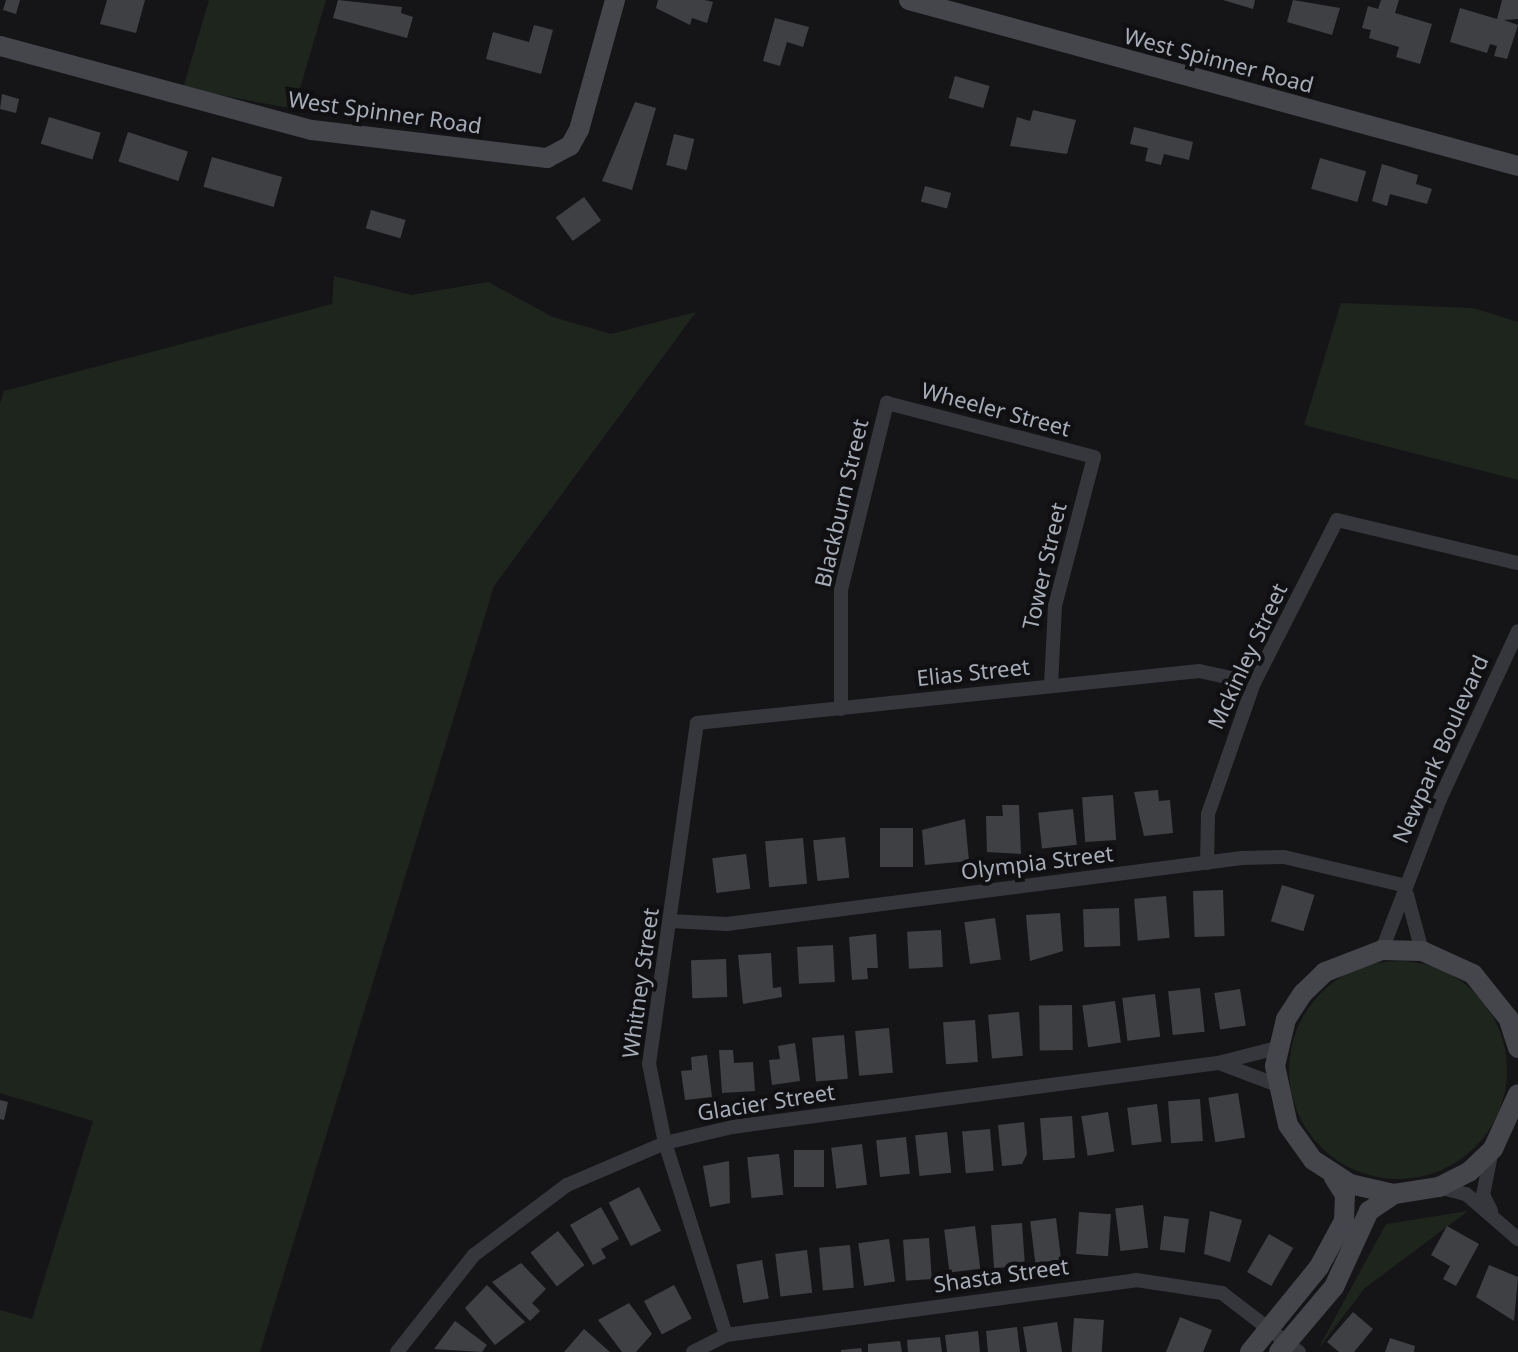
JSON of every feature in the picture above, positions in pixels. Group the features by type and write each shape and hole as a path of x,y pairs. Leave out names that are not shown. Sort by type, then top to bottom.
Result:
{"street":[{"name":"West Spinner Road","path":"0,46 312,130 547,158 570,146 579,130 615,0"},
{"name":"West Spinner Road","path":"909,0 1518,166"},
{"name":"Wheeler Street","path":"887,403 1094,457"},
{"name":"Blackburn Street","path":"841,709 841,590 887,403"},
{"name":"Tower Street","path":"1051,686 1055,606 1094,457"},
{"name":"Mckinley Street","path":"1207,863 1208,814 1254,683 1337,520 1518,563"},
{"name":"Newpark Boulevard","path":"1382,950 1518,631"},
{"name":"Elias Street","path":"697,723 1199,671 1254,683"},
{"name":"Whitney Street","path":"697,723 649,1064 665,1143 726,1335"},
{"name":"Olympia Street","path":"670,921 727,924 1207,863 1284,857 1407,886"},
{"path":"1407,886 1422,951"},
{"path":"1250,1352 1271,1328 1344,1221 1345,1195 1330,1174 1299,1144 1275,1084 1277,1048 1286,1019 1325,972 1382,950 1422,951 1473,974 1513,1018 1518,1048"},
{"name":"Glacier Street","path":"397,1352 474,1255 567,1185 665,1143 732,1127 1218,1063 1277,1048"},
{"name":"Glacier Street","path":"1218,1063 1275,1084"},
{"path":"1493,1215 1483,1195 1493,1149 1518,1094"},
{"path":"1439,1187 1493,1149"},
{"path":"1330,1174 1394,1194"},
{"path":"1288,1349 1334,1287 1369,1211 1394,1194 1439,1187 1466,1194 1518,1239"},
{"name":"Shasta Street","path":"693,1352 726,1335 1136,1280 1199,1285 1271,1328 1288,1349"}],"shaded area":[{"path":"209,0 326,0 294,109 183,88"},
{"path":"334,276 411,295 488,282 553,317 611,334 696,312 494,586 260,1352 0,1352 0,1310 32,1319 93,1121 0,1093 0,404 4,391 332,304"},
{"path":"1341,303 1473,308 1518,322 1518,480 1304,425"},
{"path":"1398,961 1440,969 1459,979 1475,993 1489,1009 1499,1028 1507,1070 1499,1112 1489,1131 1475,1147 1459,1161 1440,1171 1398,1179 1356,1171 1337,1161 1321,1147 1307,1131 1297,1112 1289,1070 1297,1028 1307,1009 1321,993 1337,979 1356,969"},
{"path":"1468,1211 1365,1288 1318,1349 1386,1224"}],"building":[{"path":"6,0 20,0 16,14 3,10"},
{"path":"107,0 145,0 136,33 100,24"},
{"path":"338,0 402,7 401,13 413,17 407,38 333,18"},
{"path":"658,0 713,2 707,23 692,18 690,25 656,8"},
{"path":"1223,0 1255,0 1253,9"},
{"path":"1293,0 1340,8 1332,35 1287,22"},
{"path":"1381,0 1399,0 1395,13 1432,24 1420,64 1396,57 1399,47 1369,38 1371,30 1362,28 1368,6 1378,9"},
{"path":"1502,0 1518,0 1518,19 1504,20 1518,25 1507,59 1494,56 1497,46 1490,44 1487,53 1450,42 1460,8 1497,19"},
{"path":"775,18 809,27 803,47 787,42 780,66 763,61"},
{"path":"534,25 553,30 541,74 486,59 493,32 529,42"},
{"path":"955,76 990,86 983,108 949,98"},
{"path":"2,94 19,99 16,113 0,109"},
{"path":"635,102 656,108 632,190 602,181"},
{"path":"1033,110 1076,120 1067,154 1010,146 1017,117 1030,121"},
{"path":"49,117 101,133 92,160 41,144"},
{"path":"1134,127 1193,142 1189,160 1164,154 1161,165 1145,161 1148,148 1130,144"},
{"path":"128,132 188,151 178,181 118,161"},
{"path":"674,134 694,139 687,170 666,165"},
{"path":"212,157 282,177 274,207 203,187"},
{"path":"1320,158 1366,171 1357,202 1311,189"},
{"path":"1382,164 1418,175 1416,184 1432,189 1427,204 1390,194 1387,206 1372,201"},
{"path":"925,186 951,193 947,208 921,201"},
{"path":"584,197 601,220 573,241 556,218"},
{"path":"371,210 406,220 400,238 366,228"},
{"path":"1158,790 1159,801 1170,800 1173,833 1144,836 1134,792"},
{"path":"1113,795 1116,840 1085,842 1082,797"},
{"path":"1002,805 1019,805 1021,854 987,852 986,816 1003,816"},
{"path":"1073,809 1077,845 1042,848 1038,813"},
{"path":"965,819 969,861 925,865 922,830"},
{"path":"880,828 913,828 913,867 880,867"},
{"path":"845,837 849,878 817,881 813,840"},
{"path":"803,838 807,884 769,887 765,841"},
{"path":"746,854 750,889 717,893 712,858"},
{"path":"1282,885 1315,895 1303,931 1271,921"},
{"path":"1223,890 1225,936 1195,937 1193,891"},
{"path":"1166,896 1170,938 1138,941 1134,899"},
{"path":"1119,908 1120,946 1084,947 1083,909"},
{"path":"1060,913 1063,951 1030,961 1026,915"},
{"path":"995,918 1001,960 970,964 964,922"},
{"path":"941,930 943,967 909,969 907,932"},
{"path":"876,934 878,968 867,968 868,979 852,980 849,937"},
{"path":"833,945 835,982 799,984 797,947"},
{"path":"771,953 773,988 781,987 782,997 743,1004 738,955"},
{"path":"726,959 727,997 692,998 691,960"},
{"path":"1200,988 1205,1032 1173,1035 1168,991"},
{"path":"1240,989 1246,1026 1220,1030 1214,993"},
{"path":"1155,994 1160,1037 1127,1041 1122,998"},
{"path":"1115,1001 1121,1043 1088,1047 1082,1006"},
{"path":"1072,1005 1073,1050 1040,1051 1039,1006"},
{"path":"1019,1012 1023,1056 992,1059 988,1015"},
{"path":"975,1020 978,1062 946,1064 943,1022"},
{"path":"889,1028 893,1073 859,1076 855,1031"},
{"path":"844,1035 848,1079 816,1082 812,1038"},
{"path":"795,1043 800,1081 772,1085 769,1060 780,1059 778,1046"},
{"path":"719,1050 733,1050 734,1063 753,1062 755,1091 722,1093"},
{"path":"707,1055 712,1097 685,1100 681,1071 692,1070 691,1057"},
{"path":"1238,1093 1245,1137 1215,1142 1208,1098"},
{"path":"1200,1099 1203,1141 1171,1143 1168,1101"},
{"path":"0,1100 8,1102 4,1120 0,1119"},
{"path":"1157,1104 1162,1142 1132,1145 1127,1108"},
{"path":"1108,1112 1114,1152 1088,1156 1081,1116"},
{"path":"1072,1116 1075,1158 1043,1160 1040,1118"},
{"path":"1024,1122 1027,1154 1022,1164 1002,1166 998,1125"},
{"path":"990,1129 994,1171 966,1173 962,1131"},
{"path":"947,1132 951,1173 919,1176 915,1135"},
{"path":"906,1137 910,1174 880,1177 876,1140"},
{"path":"862,1144 867,1185 836,1188 831,1148"},
{"path":"794,1150 824,1150 824,1187 794,1187"},
{"path":"779,1154 783,1195 751,1198 747,1157"},
{"path":"729,1161 730,1203 710,1207 703,1166"},
{"path":"639,1187 661,1231 631,1246 609,1202"},
{"path":"1143,1205 1148,1248 1120,1251 1115,1208"},
{"path":"601,1207 619,1239 601,1249 606,1258 593,1265 570,1225"},
{"path":"1210,1211 1242,1220 1230,1262 1204,1254"},
{"path":"1079,1212 1111,1214 1108,1256 1076,1254"},
{"path":"1164,1216 1189,1219 1185,1253 1160,1250"},
{"path":"1056,1218 1061,1260 1035,1263 1030,1221"},
{"path":"1022,1223 1025,1266 994,1268 991,1225"},
{"path":"975,1226 980,1269 949,1272 944,1230"},
{"path":"1447,1226 1479,1244 1456,1286 1443,1279 1450,1266 1431,1255"},
{"path":"558,1231 584,1265 557,1286 530,1253"},
{"path":"1269,1234 1293,1248 1271,1286 1247,1272"},
{"path":"929,1238 932,1279 906,1281 903,1240"},
{"path":"889,1239 895,1282 864,1286 858,1243"},
{"path":"850,1245 854,1288 823,1291 819,1248"},
{"path":"807,1250 812,1293 780,1297 775,1254"},
{"path":"762,1260 769,1298 743,1303 736,1265"},
{"path":"521,1263 546,1289 532,1303 540,1311 530,1321 492,1282"},
{"path":"1489,1265 1518,1277 1514,1321 1476,1297"},
{"path":"487,1285 525,1322 495,1345 465,1308"},
{"path":"674,1285 692,1319 662,1335 644,1301"},
{"path":"629,1303 652,1334 636,1352 622,1352 598,1320"},
{"path":"1353,1312 1373,1329 1354,1352 1339,1352 1327,1342"},
{"path":"1180,1317 1212,1330 1203,1352 1166,1352"},
{"path":"1074,1318 1104,1320 1102,1352 1072,1352"},
{"path":"455,1321 487,1345 482,1352 434,1349"},
{"path":"1057,1322 1062,1352 1027,1352 1023,1327"},
{"path":"1017,1327 1020,1352 988,1352 986,1331"},
{"path":"584,1329 610,1352 564,1352"},
{"path":"978,1331 980,1352 947,1352 945,1335"},
{"path":"940,1337 942,1352 908,1352 907,1340"},
{"path":"1390,1338 1415,1346 1414,1352 1385,1352"},
{"path":"900,1341 902,1352 868,1352 868,1344"},
{"path":"861,1348 862,1352 841,1352 841,1350"}]}
